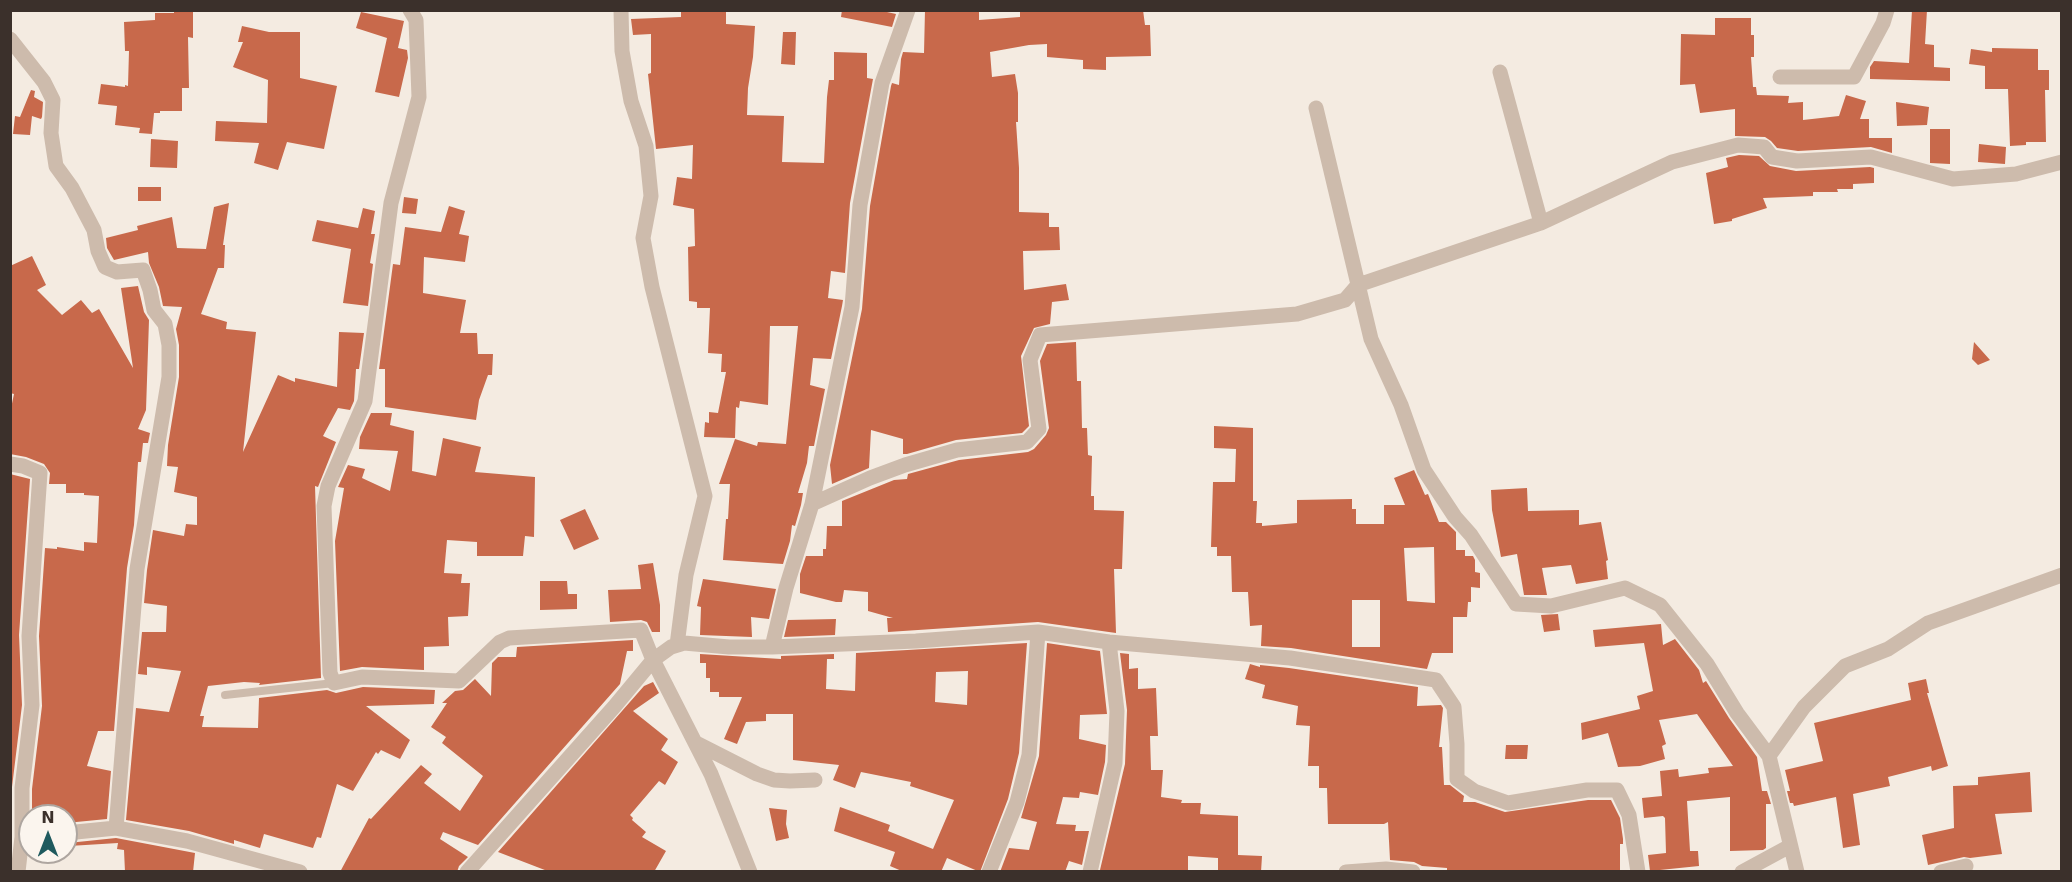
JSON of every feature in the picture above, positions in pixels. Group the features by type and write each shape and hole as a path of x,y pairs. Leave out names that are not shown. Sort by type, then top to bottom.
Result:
{"street":[{"path":"410,10 416,20 419,97 391,203 365,401 328,486 324,506 330,674 334,683 362,677 459,681 500,642 509,638 641,630 653,660 711,774 750,872"},
{"path":"621,10 622,51 631,101 646,146 651,196 643,238 652,287 705,496 686,575 677,645"},
{"path":"772,647 786,588 812,504 852,307 860,205 882,83 908,10"},
{"path":"1780,77 1854,77 1883,23 1887,10"},
{"path":"10,39 44,82 53,100 51,133 56,166 72,188 94,230 105,267 117,272 143,270 154,310 165,324 169,345 169,377 137,569 116,828"},
{"path":"1500,72 1541,223"},
{"path":"1316,108 1371,339 1401,405 1424,470 1516,604 1551,606 1625,588 1659,605 1707,664 1737,712 1769,756 1797,872"},
{"path":"812,504 870,478 957,450 1027,442 1039,429 1030,360 1040,335 1297,314 1345,300 1358,285 1541,223 1672,162 1738,145 1764,147 1772,157 1797,161 1871,157 1953,179 2016,174 2061,162"},
{"path":"10,464 23,466 40,473 29,636 32,705 22,788 23,804"},
{"path":"1769,756 1804,707 1845,666 1888,649 1928,623 2061,575"},
{"path":"989,872 1017,802 1029,755 1038,632"},
{"path":"467,872 653,660 677,645 684,643 729,648 772,647 916,641 1038,632 1110,642 1290,658 1436,680 1454,707 1457,779 1473,791 1508,803 1587,790 1617,790 1629,815 1638,872"},
{"path":"1090,872 1115,763 1118,711 1110,642"},
{"path":"696,743 757,774 774,780 815,780"},
{"path":"78,832 116,828 187,841 300,872"},
{"path":"1742,872 1790,846"},
{"path":"1941,872 1966,866"},
{"path":"1346,872 1386,869 1413,872"}],"lane":[{"path":"225,694 334,683"}],"building":[{"path":"174,10 193,10 193,38 188,37 189,88 182,88 182,111 154,113 152,134 139,133 140,128 115,125 117,106 98,104 101,84 128,86 129,51 125,51 124,22 155,20 155,13 174,13"},
{"path":"681,10 726,10 726,24 755,26 747,115 784,116 782,162 824,163 827,97 829,80 834,80 834,52 867,53 867,78 873,79 850,203 845,273 831,271 828,298 843,300 842,306 831,359 813,358 810,385 825,389 814,446 809,446 807,463 798,493 803,493 801,505 795,526 792,525 783,564 723,560 730,484 719,484 735,439 757,446 758,442 786,444 798,326 770,326 768,405 740,401 739,408 736,407 735,438 704,437 705,422 709,423 709,412 718,413 726,372 721,372 722,354 708,353 710,308 697,308 697,302 689,301 688,247 695,246 694,209 673,205 677,177 692,179 693,145 656,149 648,74 651,73 651,34 633,35 631,19 681,17"},
{"path":"842,10 878,10 896,14 892,27 841,17"},
{"path":"925,10 979,10 979,20 1020,17 1020,10 1143,10 1145,25 1150,25 1151,56 1106,57 1106,70 1083,69 1083,60 1047,57 1047,44 990,52 992,77 1015,74 1018,93 1018,122 1016,122 1019,212 1049,213 1049,227 1059,227 1060,250 1023,251 1024,290 1066,284 1069,300 1052,302 1050,324 1034,328 1021,356 1029,426 1022,433 956,440 907,454 903,454 903,439 871,430 869,468 832,484 830,465 862,309 870,206 891,86 892,83 899,85 903,52 924,53"},
{"path":"1912,10 1927,10 1925,44 1934,45 1934,67 1950,68 1950,81 1870,79 1870,67 1874,61 1909,63"},
{"path":"361,12 404,21 398,48 407,50 408,58 399,97 375,92 387,38 356,28"},
{"path":"1715,18 1751,18 1751,35 1754,35 1754,57 1751,57 1753,87 1756,87 1757,95 1789,96 1788,103 1803,102 1803,120 1839,116 1846,95 1866,101 1860,119 1869,119 1869,138 1892,138 1892,153 1871,147 1798,151 1777,148 1765,137 1735,136 1735,109 1700,113 1695,84 1680,85 1681,34 1715,35"},
{"path":"242,26 269,32 300,32 300,78 337,86 324,149 287,142 278,170 254,163 259,143 215,141 216,121 267,123 268,80 233,67 243,42 238,42"},
{"path":"783,32 796,32 795,65 781,64"},
{"path":"1992,48 2038,49 2038,70 2049,70 2049,90 2045,90 2046,142 2026,142 2026,145 2010,146 2008,89 1985,89 1985,66 1969,64 1971,49 1992,52"},
{"path":"31,90 35,91 34,97 43,102 42,117 41,119 32,116 30,135 13,134 15,116 20,117"},
{"path":"1896,102 1929,107 1927,125 1897,126"},
{"path":"1930,129 1950,129 1950,164 1930,163"},
{"path":"151,139 178,141 177,168 150,167"},
{"path":"1979,144 2006,147 2005,164 1978,162"},
{"path":"1739,155 1759,156 1770,166 1796,171 1870,167 1874,168 1874,183 1853,184 1853,189 1837,189 1838,192 1813,192 1813,196 1763,198 1767,208 1732,219 1732,221 1714,224 1706,173 1728,167 1726,158"},
{"path":"138,187 161,187 161,201 138,201"},
{"path":"404,197 418,199 416,214 402,213"},
{"path":"229,203 223,245 225,245 224,268 218,268 201,314 227,322 226,329 256,332 243,452 278,375 295,382 295,378 337,387 339,332 364,333 359,369 356,369 354,401 350,410 338,408 323,436 336,442 318,487 315,486 321,678 259,685 260,683 244,682 208,686 200,716 204,716 202,727 258,728 259,698 327,690 336,693 363,687 435,690 434,704 366,706 410,740 400,759 381,750 378,754 376,752 353,791 337,784 321,838 317,837 313,848 264,834 260,848 234,840 234,844 189,831 126,820 136,708 169,712 181,671 147,667 147,675 138,674 142,632 166,632 167,606 144,603 153,530 184,536 186,524 197,525 197,497 174,492 178,467 167,466 168,445 179,377 179,345 176,329 182,307 163,306 159,287 149,263 148,252 114,260 107,248 106,238 138,230 137,226 172,217 177,248 206,249 214,207"},
{"path":"449,206 465,211 459,234 469,236 465,262 424,257 423,293 466,300 460,333 477,333 478,354 493,354 492,375 488,375 479,400 476,420 385,407 385,369 379,369 393,264 400,265 405,227 441,232"},
{"path":"363,208 375,211 371,234 375,234 370,263 373,264 368,306 343,303 351,249 312,241 317,220 358,228"},
{"path":"32,256 46,285 37,290 62,315 81,300 92,313 99,309 133,368 121,288 138,286 144,312 149,320 146,410 138,429 150,433 148,443 143,443 141,462 138,462 114,731 98,731 87,766 111,771 107,819 78,822 78,804 32,804 42,706 39,636 45,548 57,549 57,547 84,551 84,542 97,543 99,496 66,493 66,484 49,484 50,473 44,464 10,454 10,413 14,394 10,393 10,266"},
{"path":"1076,342 1077,381 1081,381 1082,428 1087,428 1088,455 1092,456 1091,496 1094,496 1094,510 1124,511 1122,569 1114,569 1116,633 1038,622 888,632 887,618 893,618 868,611 868,592 844,590 842,602 800,593 800,574 806,556 823,556 823,549 826,549 827,526 842,526 842,501 894,480 907,479 908,474 959,460 1028,452 1034,449 1049,428 1040,361 1047,344"},
{"path":"1974,342 1990,360 1978,365 1972,359"},
{"path":"371,413 392,413 390,425 414,431 412,471 436,476 443,438 481,447 475,472 535,477 534,537 525,536 523,556 477,556 477,542 447,540 444,573 462,574 461,583 470,583 468,616 448,617 449,646 424,647 424,670 362,667 340,671 335,541 344,488 338,487 348,465 365,469 362,478 390,491 398,451 359,449 360,437"},
{"path":"1214,426 1253,428 1253,501 1257,501 1256,523 1262,523 1262,526 1297,523 1297,500 1352,499 1352,509 1356,509 1356,524 1384,524 1384,505 1405,505 1394,478 1414,470 1425,495 1428,494 1439,522 1446,522 1456,532 1456,550 1465,550 1465,556 1473,556 1475,572 1480,573 1480,588 1471,587 1471,602 1468,602 1467,617 1453,617 1453,653 1432,653 1427,669 1291,648 1261,646 1262,625 1250,626 1248,592 1232,592 1231,556 1217,556 1217,547 1211,547 1213,482 1235,482 1236,449 1214,448","holes":["1434,547 1435,603 1407,601 1404,548","1352,600 1380,600 1380,647 1352,647"]},
{"path":"10,474 30,479 19,635 22,705 12,787 12,816 10,816"},
{"path":"1527,488 1528,511 1579,510 1579,525 1601,522 1608,560 1606,561 1608,579 1576,584 1571,565 1542,568 1547,595 1524,595 1517,554 1501,557 1492,510 1491,490"},
{"path":"585,509 599,539 574,550 560,520"},
{"path":"653,563 660,605 660,632 652,632 647,622 641,620 610,622 608,590 641,589 638,565"},
{"path":"703,579 776,589 769,619 751,617 752,637 700,635 701,607 697,606"},
{"path":"540,581 567,581 568,594 577,594 577,609 540,610"},
{"path":"1558,614 1560,630 1544,632 1541,615"},
{"path":"836,619 835,635 784,637 788,620"},
{"path":"1661,624 1663,645 1675,639 1699,670 1703,683 1706,681 1757,757 1762,791 1767,791 1771,804 1766,804 1766,848 1763,850 1730,851 1730,797 1687,801 1690,851 1698,851 1699,866 1650,871 1648,855 1666,853 1665,818 1663,816 1644,818 1642,798 1662,796 1660,771 1678,769 1679,777 1709,773 1708,768 1733,766 1697,714 1659,720 1666,744 1662,746 1665,759 1640,766 1618,767 1608,733 1582,740 1581,723 1640,709 1637,696 1653,691 1644,643 1595,647 1593,630"},
{"path":"633,640 633,651 627,651 620,684 478,845 443,832 440,839 468,857 459,866 457,872 340,872 369,818 371,819 421,765 432,774 424,783 460,811 483,776 442,743 446,737 431,727 447,703 442,703 455,691 463,690 475,679 491,696 492,663 498,657 516,657 517,647"},
{"path":"1027,643 1019,753 1008,799 980,872 947,858 941,872 904,872 890,866 895,852 834,831 840,807 890,825 888,831 933,849 954,800 910,786 911,782 861,772 855,788 833,780 839,765 793,760 793,714 766,714 766,721 746,722 737,744 724,739 742,697 719,697 719,692 710,692 710,678 706,678 706,663 700,663 700,654 781,659 781,656 834,654 834,659 827,659 826,689 855,691 856,653","holes":["968,671 967,705 935,702 936,672"]},
{"path":"1047,643 1100,651 1107,714 1080,715 1079,739 1106,745 1105,762 1098,795 1080,792 1079,798 1063,797 1056,824 1076,825 1075,831 1089,831 1082,865 1069,861 1065,872 1000,872 1009,848 1029,850 1037,822 1021,818 1039,756"},
{"path":"1120,653 1129,654 1129,669 1138,668 1138,689 1156,688 1158,736 1150,736 1151,770 1163,770 1161,797 1182,800 1181,803 1201,803 1200,814 1238,816 1238,855 1262,856 1261,872 1218,872 1218,858 1188,856 1188,872 1100,870 1125,764 1127,710"},
{"path":"1250,664 1418,687 1417,706 1441,705 1443,708 1439,747 1442,747 1444,785 1450,785 1464,796 1463,802 1475,802 1505,812 1588,800 1611,800 1620,818 1623,839 1623,844 1620,844 1620,872 1447,870 1447,868 1422,866 1414,862 1390,860 1388,822 1384,824 1328,824 1327,788 1319,788 1319,766 1308,766 1310,726 1296,725 1298,706 1262,698 1265,685 1245,679"},
{"path":"1926,679 1929,693 1927,693 1948,766 1932,771 1931,766 1888,777 1890,786 1853,794 1860,845 1843,848 1836,797 1794,806 1790,803 1787,791 1790,791 1785,770 1823,761 1814,723 1911,700 1908,683"},
{"path":"653,682 659,693 633,711 668,739 661,750 678,762 665,785 659,781 630,815 632,820 646,832 642,837 666,851 654,872 550,872 498,852 644,686"},
{"path":"1506,745 1528,745 1527,759 1505,759"},
{"path":"2030,772 2032,812 1995,814 2002,854 1964,857 1928,865 1922,835 1954,828 1953,786 1978,785 1978,777"},
{"path":"769,808 787,810 786,824 789,838 776,841"},
{"path":"116,838 195,853 193,872 125,872 124,850 117,849 118,843 78,845 78,842"}]}
